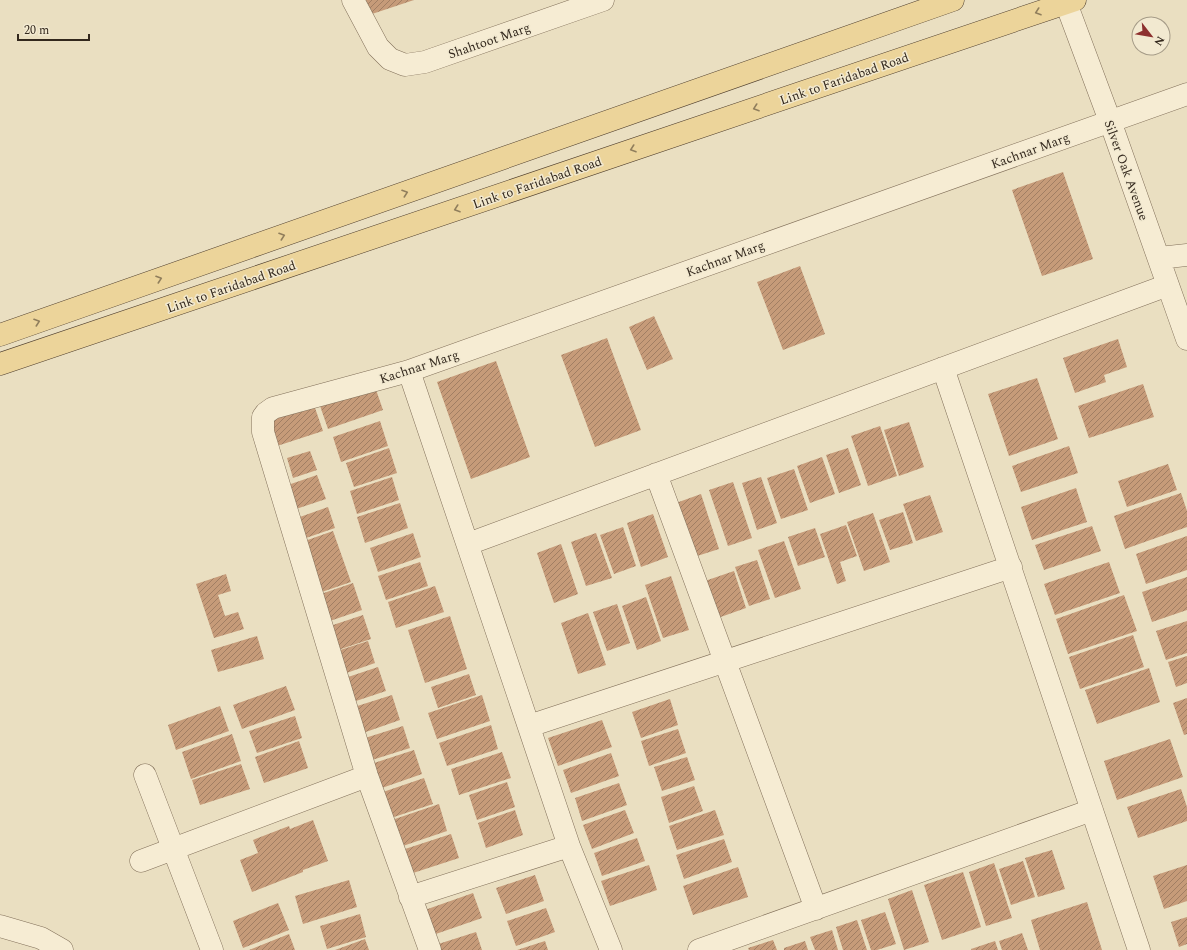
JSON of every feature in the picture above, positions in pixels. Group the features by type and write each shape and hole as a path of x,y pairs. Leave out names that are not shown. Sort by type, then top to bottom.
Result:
{"main road":[{"path":"0,335 953,0"},
{"name":"Link to Faridabad Road","path":"0,364 1070,1"}],"street":[{"name":"Shahtoot Marg","path":"353,0 378,47 390,59 405,65 425,62 581,4 603,0"},
{"name":"Silver Oak Avenue","path":"1070,1 1110,121 1187,339"},
{"name":"Kachnar Marg","path":"367,776 263,432 262,417 266,413 273,408 409,371 1187,94"},
{"path":"1159,258 1187,255"},
{"path":"468,544 1168,284"},
{"path":"944,368 1139,950"},
{"path":"409,371 570,846 611,950"},
{"path":"656,474 816,909"},
{"path":"529,726 1011,567"},
{"path":"145,775 212,950"},
{"path":"141,861 367,776 430,950"},
{"path":"699,950 1092,810"},
{"path":"410,897 570,846"},
{"path":"0,926 41,938 62,950"}],"building":[{"path":"365,0 414,0 369,15"},
{"path":"1063,172 1093,259 1042,276 1012,190"},
{"path":"800,266 825,334 783,350 757,282"},
{"path":"654,316 673,359 647,370 629,327"},
{"path":"607,338 641,430 595,447 561,355"},
{"path":"1118,339 1127,367 1104,375 1106,382 1075,393 1063,358"},
{"path":"496,361 530,457 471,479 437,382"},
{"path":"1037,378 1058,439 1009,456 988,394"},
{"path":"374,384 383,410 328,429 319,403"},
{"path":"1143,384 1154,417 1089,438 1078,406"},
{"path":"314,405 323,431 277,446 269,420"},
{"path":"380,421 388,446 341,462 333,437"},
{"path":"909,422 924,467 899,476 884,430"},
{"path":"880,426 897,476 868,486 851,436"},
{"path":"1069,446 1078,473 1021,492 1012,466"},
{"path":"389,448 397,473 354,487 346,463"},
{"path":"848,448 861,485 839,493 826,455"},
{"path":"310,451 317,470 293,478 287,458"},
{"path":"822,457 835,494 810,503 797,466"},
{"path":"1168,464 1177,490 1127,507 1118,481"},
{"path":"794,469 808,510 781,519 767,478"},
{"path":"317,475 326,499 293,510 285,486"},
{"path":"392,477 399,500 357,514 350,491"},
{"path":"761,477 777,523 757,530 742,483"},
{"path":"733,482 752,538 728,546 709,490"},
{"path":"1076,488 1087,522 1032,540 1021,507"},
{"path":"1181,493 1187,511 1187,527 1125,549 1114,516"},
{"path":"701,494 719,549 694,557 676,503"},
{"path":"930,495 943,532 916,541 903,504"},
{"path":"400,503 408,528 365,543 357,517"},
{"path":"328,507 335,528 303,539 297,518"},
{"path":"903,512 913,543 890,550 879,520"},
{"path":"873,513 890,562 864,571 847,522"},
{"path":"653,514 668,557 641,567 627,523"},
{"path":"846,525 857,556 840,562 846,581 837,584 820,534"},
{"path":"1092,526 1101,551 1044,570 1035,545"},
{"path":"623,527 636,566 614,574 600,535"},
{"path":"815,528 825,557 798,566 788,537"},
{"path":"333,531 351,582 316,594 302,542"},
{"path":"413,533 421,557 378,572 370,548"},
{"path":"596,533 612,578 586,586 571,542"},
{"path":"1187,536 1187,570 1146,584 1136,554"},
{"path":"784,541 801,589 775,598 758,550"},
{"path":"561,544 578,594 554,603 537,553"},
{"path":"757,560 770,599 749,606 735,567"},
{"path":"420,562 428,586 386,600 378,576"},
{"path":"1109,562 1120,593 1055,615 1044,584"},
{"path":"734,571 746,608 715,619 702,582"},
{"path":"226,574 231,591 218,595 225,616 238,612 244,629 214,638 196,584"},
{"path":"671,576 689,630 663,638 645,585"},
{"path":"1187,577 1187,610 1152,622 1142,592"},
{"path":"353,583 362,610 327,622 318,595"},
{"path":"435,586 444,612 396,628 388,602"},
{"path":"1124,595 1137,631 1068,654 1056,619"},
{"path":"646,597 661,641 637,650 622,606"},
{"path":"617,604 630,643 607,651 593,612"},
{"path":"588,613 606,665 578,674 561,623"},
{"path":"363,615 371,639 332,652 324,628"},
{"path":"450,616 467,669 425,683 408,630"},
{"path":"1187,621 1187,653 1166,660 1156,631"},
{"path":"1133,635 1144,667 1080,689 1069,657"},
{"path":"257,636 264,659 218,672 211,650"},
{"path":"368,641 375,663 338,676 331,653"},
{"path":"1187,656 1187,683 1176,687 1168,662"},
{"path":"378,667 386,691 353,702 345,678"},
{"path":"1149,668 1160,702 1097,724 1085,690"},
{"path":"469,674 476,695 438,708 431,687"},
{"path":"286,686 295,710 242,729 233,705"},
{"path":"392,695 400,720 360,734 351,708"},
{"path":"482,695 490,721 437,739 428,713"},
{"path":"1187,698 1187,734 1184,735 1173,703"},
{"path":"670,699 678,725 641,738 632,712"},
{"path":"220,706 229,731 176,750 168,725"},
{"path":"295,716 302,738 257,753 249,731"},
{"path":"602,720 612,747 558,766 548,738"},
{"path":"491,725 498,749 447,766 439,743"},
{"path":"403,726 410,748 372,760 365,738"},
{"path":"678,729 686,753 649,766 641,741"},
{"path":"232,734 241,761 191,779 182,752"},
{"path":"1170,739 1183,777 1117,800 1104,761"},
{"path":"299,741 308,768 264,783 255,757"},
{"path":"414,750 422,774 379,789 371,764"},
{"path":"502,752 511,778 459,795 451,769"},
{"path":"611,753 619,776 571,793 563,770"},
{"path":"687,757 695,780 662,791 654,767"},
{"path":"241,764 250,789 200,805 192,780"},
{"path":"424,778 433,804 391,818 383,792"},
{"path":"507,782 515,807 477,820 469,795"},
{"path":"619,783 627,805 582,821 575,798"},
{"path":"694,786 703,811 669,823 661,797"},
{"path":"1181,789 1187,807 1187,821 1138,838 1127,807"},
{"path":"439,804 447,831 397,848 389,821"},
{"path":"515,810 523,835 486,848 478,823"},
{"path":"625,810 634,833 592,849 583,825"},
{"path":"715,810 724,835 677,850 669,826"},
{"path":"313,820 328,861 252,892 240,860 258,853 253,840 289,826 290,829"},
{"path":"451,834 459,858 413,873 405,849"},
{"path":"637,838 645,861 602,876 594,853"},
{"path":"724,839 732,862 684,879 676,855"},
{"path":"1052,850 1065,889 1038,897 1025,858"},
{"path":"1023,861 1035,897 1011,905 999,869"},
{"path":"994,863 1012,918 986,926 969,872"},
{"path":"649,865 657,890 610,906 601,881"},
{"path":"1187,865 1187,901 1164,909 1153,876"},
{"path":"738,867 748,897 693,915 683,886"},
{"path":"963,872 981,927 942,940 924,885"},
{"path":"535,875 544,901 506,914 496,888"},
{"path":"349,880 357,907 303,924 295,896"},
{"path":"912,890 929,942 904,950 888,899"},
{"path":"473,893 482,918 430,936 422,911"},
{"path":"1087,902 1102,950 1040,950 1031,920"},
{"path":"278,903 289,930 243,948 233,921"},
{"path":"546,908 555,932 516,946 507,921"},
{"path":"885,912 896,944 877,950 871,950 861,920"},
{"path":"360,914 366,937 327,949 320,926"},
{"path":"1187,917 1187,944 1179,947 1171,922"},
{"path":"857,920 867,950 843,950 836,927"},
{"path":"832,930 838,950 815,950 810,937"},
{"path":"476,932 482,950 433,950 432,946"},
{"path":"1022,933 1028,950 1002,950 999,941"},
{"path":"289,934 295,950 249,950"},
{"path":"365,939 369,950 335,950"},
{"path":"773,940 777,950 749,950 748,948"},
{"path":"545,941 548,950 517,950"},
{"path":"805,941 808,950 784,950 784,948"},
{"path":"995,941 998,950 971,950 971,949"}]}
